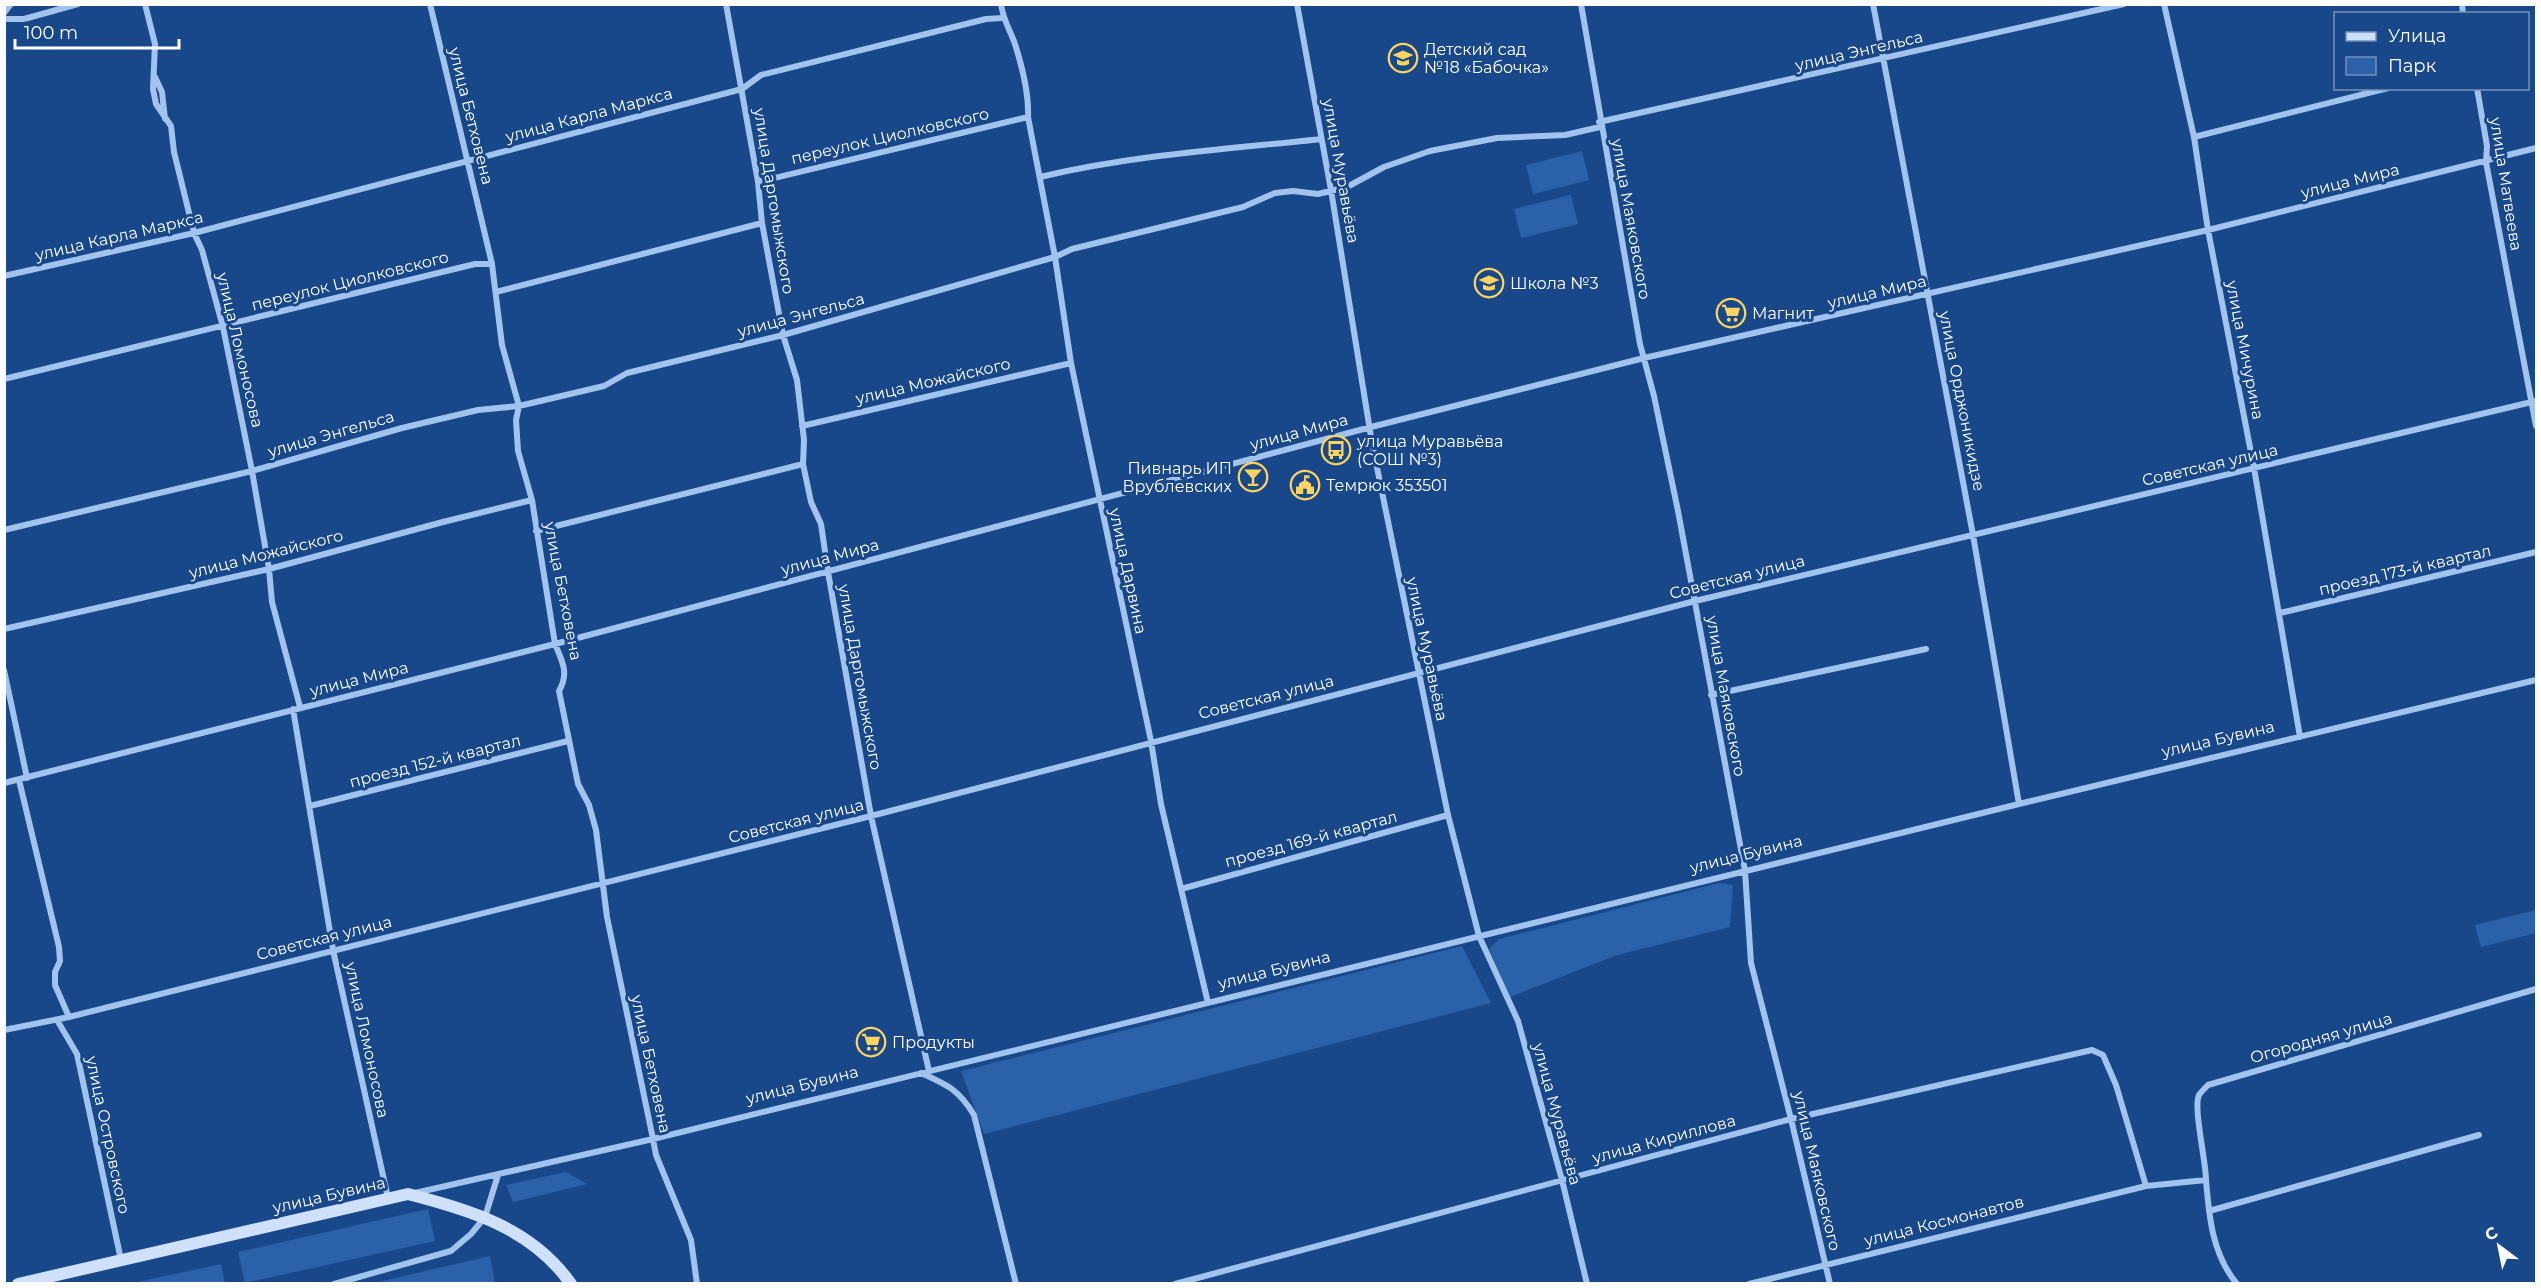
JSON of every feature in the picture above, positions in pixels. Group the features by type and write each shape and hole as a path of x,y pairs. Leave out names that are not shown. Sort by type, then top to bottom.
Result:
{"street":[{"path":"4,14 11,4"},
{"path":"4,19 24,18 78,4"},
{"name":"улица Ломоносова","path":"146,4 155,44 153,89 156,104 171,126 174,152 194,233 202,250 223,327 252,471 269,569 272,602 297,708 333,950 388,1198"},
{"name":"улица Бетховена","path":"430,4 492,264 502,345 519,406 516,420 518,451 532,500 555,644 562,660 566,680 559,691 568,741 578,784 589,805 596,830 607,917 656,1155 691,1240 697,1284"},
{"name":"улица Даргомыжского","path":"726,4 758,182 762,223 783,334 797,380 804,440 803,464 811,501 821,524 871,816 929,1071"},
{"name":"улица Дарвина","path":"1001,4 1002,18 1015,45 1028,105 1028,117 1055,257 1071,363 1151,741 1161,804 1208,1003"},
{"name":"улица Муравьёва","path":"1297,4 1371,427 1448,815 1479,936 1518,1021 1562,1180 1587,1284"},
{"name":"улица Маяковского","path":"1581,4 1600,124 1644,358 1666,454 1695,601 1745,871 1751,963 1830,1284"},
{"name":"улица Орджоникидзе","path":"1873,4 1973,535 2019,804"},
{"name":"улица Энгельса","path":"4,530 252,471 402,428 478,410 519,406 604,386 627,373 783,334 1055,257 1072,249 1243,207 1275,194 1293,191 1318,194 1347,187 1384,167 1430,151 1497,138 1565,135 1600,124 2124,4"},
{"name":"улица Мичурина","path":"2166,5 2194,137 2208,230 2254,468 2300,737"},
{"name":"улица Карла Маркса","path":"4,276 194,233 741,89 761,75 986,18 1002,18"},
{"path":"2194,137 2380,90"},
{"name":"улица Матвеева","path":"2477,90 2487,146 2486,162 2534,401 2536,426"},
{"name":"переулок Циолковского","path":"758,182 1028,117"},
{"path":"1040,177 1076,168 1133,160 1322,138"},
{"name":"улица Мира","path":"4,783 555,644 1371,427 1644,358 2208,230 2536,148"},
{"path":"496,292 762,223"},
{"name":"переулок Циолковского","path":"4,379 475,264 492,264"},
{"name":"улица Можайского","path":"802,426 1071,363"},
{"name":"Советская улица","path":"4,1030 57,1020 603,884 1695,601 2534,401"},
{"path":"536,531 803,464"},
{"name":"улица Можайского","path":"4,629 269,569 532,500"},
{"name":"проезд 173-й квартал","path":"2280,614 2536,552"},
{"path":"1711,695 1926,649"},
{"path":"4,670 27,778"},
{"name":"улица Бувина","path":"18,1284 653,1139 2019,804 2536,680"},
{"name":"проезд 152-й квартал","path":"310,806 568,741"},
{"path":"19,780 59,947 60,961 55,972 55,985 69,1017"},
{"name":"проезд 169-й квартал","path":"1181,889 1448,815"},
{"name":"Огородняя улица","path":"2237,1284 2221,1257 2213,1236 2209,1211 2204,1147 2196,1109 2199,1095 2208,1085 2536,989"},
{"name":"улица Островского","path":"57,1020 77,1054 121,1260"},
{"name":"улица Кириллова","path":"1175,1284 1791,1119 2092,1050 2103,1055 2116,1085 2146,1186"},
{"path":"921,1073 950,1086 964,1098 975,1115 1016,1284"},
{"path":"2209,1211 2479,1135"},
{"path":"334,1284 443,1254 471,1234 485,1217 498,1175"},
{"name":"улица Космонавтов","path":"1749,1284 1825,1263 2146,1186 2206,1180"},
{"path":"408,1194 458,1207 485,1217 525,1238 549,1258 572,1284"}],"green space":[{"path":"1582,151 1589,180 1533,194 1526,165"},
{"path":"1571,195 1578,224 1521,238 1514,209"},
{"path":"1719,883 1733,885 1730,927 1617,955 1510,997 1489,949 1499,939"},
{"path":"2536,910 2536,933 2481,947 2475,925"},
{"path":"1462,946 1491,1003 984,1134 961,1071"},
{"path":"566,1172 587,1184 513,1202 506,1185"},
{"path":"428,1209 435,1241 245,1283 238,1252"},
{"path":"490,1256 495,1283 374,1283"},
{"path":"221,1264 225,1283 133,1283"}],"place":[{"name":"Детский сад №18 «Бабочка»","path":"1403,58"},
{"name":"Школа №3","path":"1489,283"},
{"name":"Магнит","path":"1731,313"},
{"name":"улица Муравьёва (СОШ №3)","path":"1336,450"},
{"name":"Пивнарь ИП Врублевских","path":"1253,477"},
{"name":"Темрюк 353501","path":"1305,485"},
{"name":"Продукты","path":"871,1042"}]}
